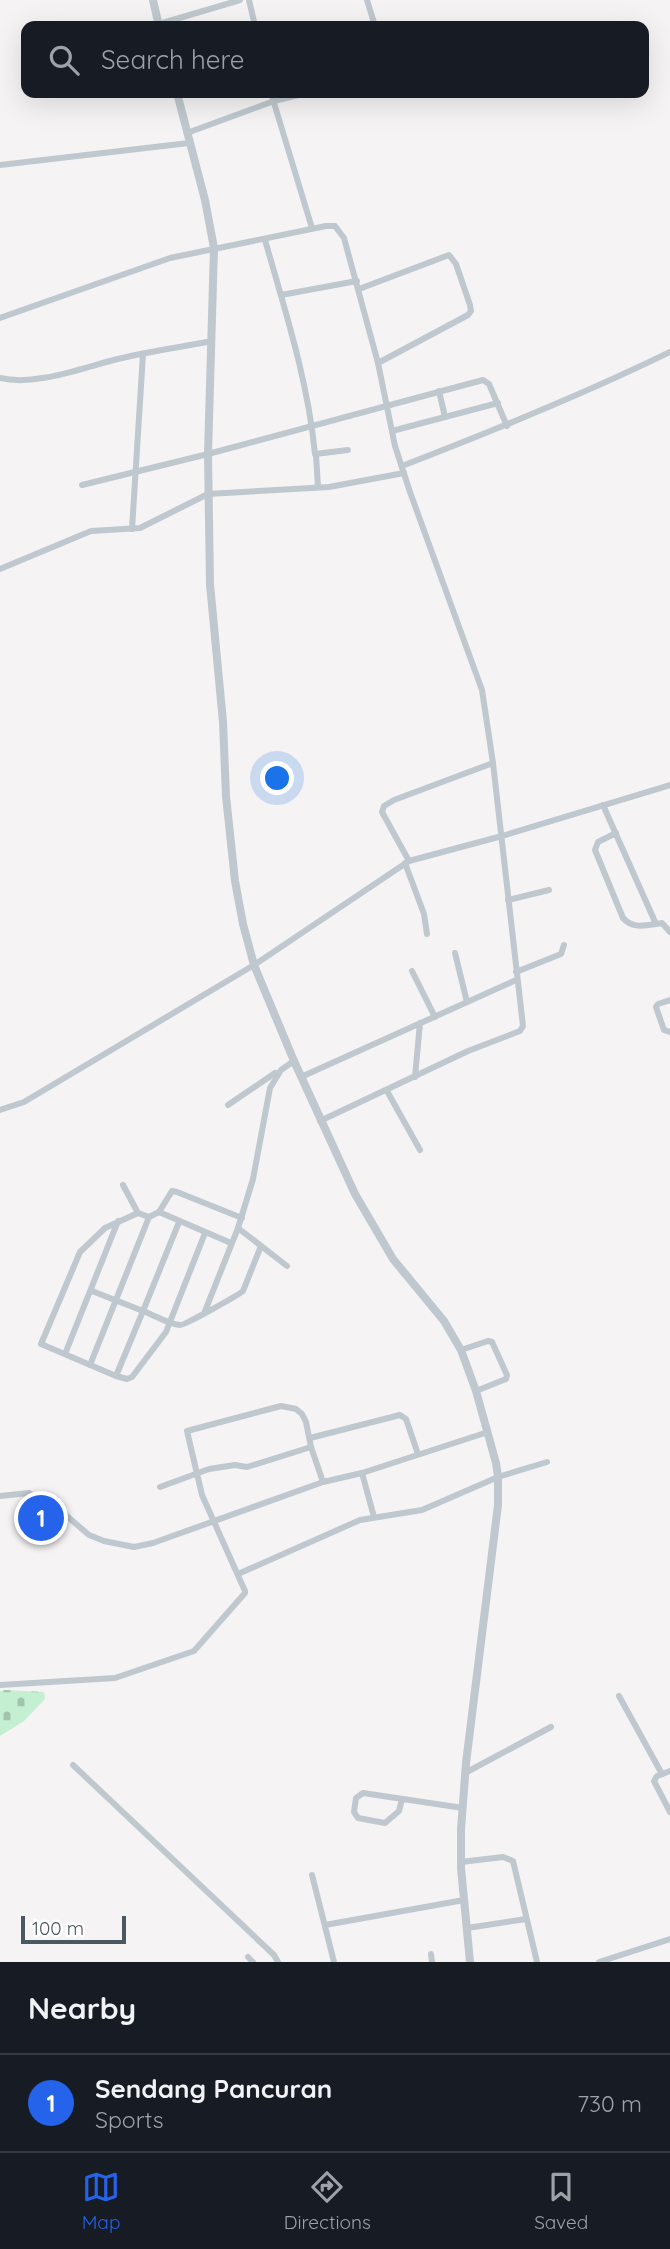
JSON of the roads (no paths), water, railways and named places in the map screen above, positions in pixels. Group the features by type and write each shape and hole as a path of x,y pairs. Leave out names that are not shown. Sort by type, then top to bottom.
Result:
{"street":[{"path":"153,0 158,21"},
{"path":"172,21 240,0"},
{"path":"248,0 254,21"},
{"path":"367,0 373,21"},
{"path":"178,98 214,248 208,454 210,584 234,881 254,965 293,1061 355,1194 393,1259 452,1331 476,1391 498,1477 492,1553 465,1773 461,1863 470,1962"},
{"path":"273,98 312,228"},
{"path":"187,133 289,98"},
{"path":"0,165 189,143"},
{"path":"0,318 170,258 312,228 335,226 340,230 357,281 403,470 482,690 502,836 522,1029 468,1051 320,1121"},
{"path":"265,240 313,427 318,487"},
{"path":"359,289 449,255 456,264 469,299 471,312 468,315 377,363"},
{"path":"281,295 357,281"},
{"path":"0,379 37,378 212,341"},
{"path":"0,569 91,531 145,527 208,494 318,487 403,470 604,384 670,352"},
{"path":"132,529 143,354"},
{"path":"82,485 313,427 387,404 485,380 507,426"},
{"path":"439,391 445,417"},
{"path":"392,431 498,403"},
{"path":"316,455 348,450"},
{"path":"427,934 424,914 407,862 382,812 384,806 493,763"},
{"path":"0,1110 24,1102 254,965 407,862 670,785"},
{"path":"603,805 656,924"},
{"path":"616,833 598,842 595,850 623,918 631,924 662,923 670,932"},
{"path":"508,900 549,890"},
{"path":"301,1077 467,1002 561,954 564,945"},
{"path":"455,953 467,1002"},
{"path":"412,971 435,1017"},
{"path":"670,1000 656,1007 664,1030 670,1032"},
{"path":"415,1077 420,1023"},
{"path":"228,1105 293,1061"},
{"path":"205,1311 242,1218 253,1179 270,1088 281,1070"},
{"path":"387,1091 420,1150"},
{"path":"123,1185 138,1213 149,1217"},
{"path":"90,1365 149,1217 159,1212 172,1191 242,1218"},
{"path":"159,1212 231,1243"},
{"path":"138,1213 105,1228 79,1252 40,1341 42,1346 116,1376 127,1379 132,1377 163,1339 205,1233"},
{"path":"65,1354 118,1222"},
{"path":"116,1376 180,1222"},
{"path":"238,1228 287,1266"},
{"path":"92,1291 177,1325 188,1324 205,1311 243,1291 261,1246"},
{"path":"461,1350 492,1342 507,1375 506,1379 476,1391"},
{"path":"0,1685 115,1678 183,1656 200,1645 245,1593 202,1495 187,1432 281,1406 296,1409 306,1422 323,1482"},
{"path":"310,1438 400,1415 406,1419 418,1454"},
{"path":"0,1496 29,1493 61,1511 89,1535 130,1547 153,1543 323,1482 362,1474 488,1432"},
{"path":"160,1487 197,1473 229,1465 247,1467 311,1447"},
{"path":"238,1574 360,1520 422,1510 498,1477 547,1462"},
{"path":"362,1474 374,1517"},
{"path":"619,1696 662,1774"},
{"path":"465,1773 551,1727"},
{"path":"74,1765 274,1955 278,1962"},
{"path":"670,1771 655,1779 654,1784 670,1812"},
{"path":"402,1799 399,1811 385,1823 358,1818 354,1812 356,1798 363,1793 463,1808"},
{"path":"461,1863 502,1857 510,1859 515,1868 537,1962"},
{"path":"312,1875 334,1962"},
{"path":"326,1925 464,1900"},
{"path":"467,1928 526,1919"},
{"path":"599,1962 670,1939"}],"water":[{"path":"36,1505 56,1522 49,1530 41,1530 28,1514"}],"place":[{"name":"Sendang Pancuran","path":"41,1518"}]}
